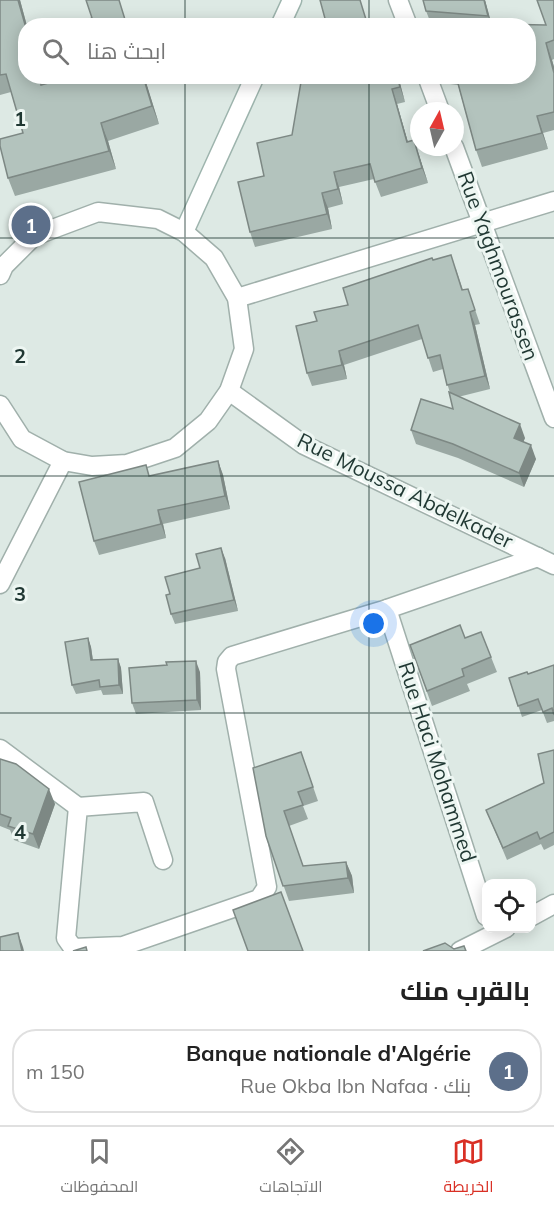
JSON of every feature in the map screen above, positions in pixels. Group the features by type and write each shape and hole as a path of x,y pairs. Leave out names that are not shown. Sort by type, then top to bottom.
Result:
{"street":[{"path":"284,18 292,0"},
{"path":"398,0 405,18"},
{"path":"184,232 251,84"},
{"path":"430,84 437,102"},
{"name":"Rue Yaghmourassen","path":"457,156 554,418"},
{"path":"237,298 554,201"},
{"path":"0,405 22,439 63,461 92,466 127,464 175,448 208,421 229,391 244,349 237,298 214,258 184,232 158,219 98,212 34,236 2,265"},
{"name":"Rue Moussa Abdelkader","path":"229,391 304,445 546,561"},
{"path":"0,584 63,461"},
{"path":"78,807 66,938 73,948 123,946 259,899 267,887 226,669 227,662 232,656 546,561"},
{"name":"Rue Haci Mohammed","path":"387,609 482,903"},
{"path":"0,749 78,807 144,802 163,860"},
{"path":"536,913 554,904"},
{"path":"460,951 497,936"}],"building":[{"path":"0,0 18,0 23,18 18,18 18,84 145,84 152,106 101,123 109,151 8,178 0,139 23,133 6,74 0,75"},
{"path":"86,0 119,0 125,18 92,18"},
{"path":"320,0 360,0 366,18 325,18"},
{"path":"423,0 484,0 488,16 426,11"},
{"path":"537,0 554,0 554,40 546,43 554,73 554,112 537,116 542,133 476,150 458,84 536,84 536,25 546,25"},
{"path":"301,84 399,84 400,87 392,89 407,142 410,141 410,156 419,156 422,168 375,182 370,164 334,172 338,189 322,193 327,214 250,232 238,182 264,176 257,143 292,135"},
{"path":"451,255 462,290 468,289 475,310 470,312 485,376 447,385 440,355 428,358 418,325 339,351 342,365 307,373 296,326 317,321 314,312 348,305 343,288 432,258 433,260"},
{"path":"449,392 520,424 514,438 531,445 519,473 453,444 411,430 421,399 453,409"},
{"path":"218,461 225,496 158,510 161,524 94,541 79,482 146,465 149,476"},
{"path":"221,548 234,600 171,614 166,595 170,594 165,577 200,568 196,554"},
{"path":"460,625 465,638 481,632 491,657 462,669 464,676 427,691 410,645"},
{"path":"88,638 91,660 118,659 119,685 100,687 99,680 72,685 65,642"},
{"path":"196,661 197,700 132,703 129,668 167,665 166,662"},
{"path":"554,665 554,715 552,708 543,712 538,699 518,706 509,678"},
{"path":"554,750 554,832 540,839 537,832 503,848 486,810 544,783 538,754"},
{"path":"301,752 313,787 298,792 303,805 284,811 303,866 346,862 348,878 283,886 266,836 253,768"},
{"path":"0,759 16,764 49,789 33,834 8,826 11,818 0,814"},
{"path":"281,892 303,951 248,951 233,910"},
{"path":"18,933 22,951 0,951 0,937"},
{"path":"445,943 454,949 464,946 466,951 423,951"},
{"path":"86,947 87,951 73,951"}],"place":[{"name":"Banque nationale d'Algérie","path":"31,225"}]}
